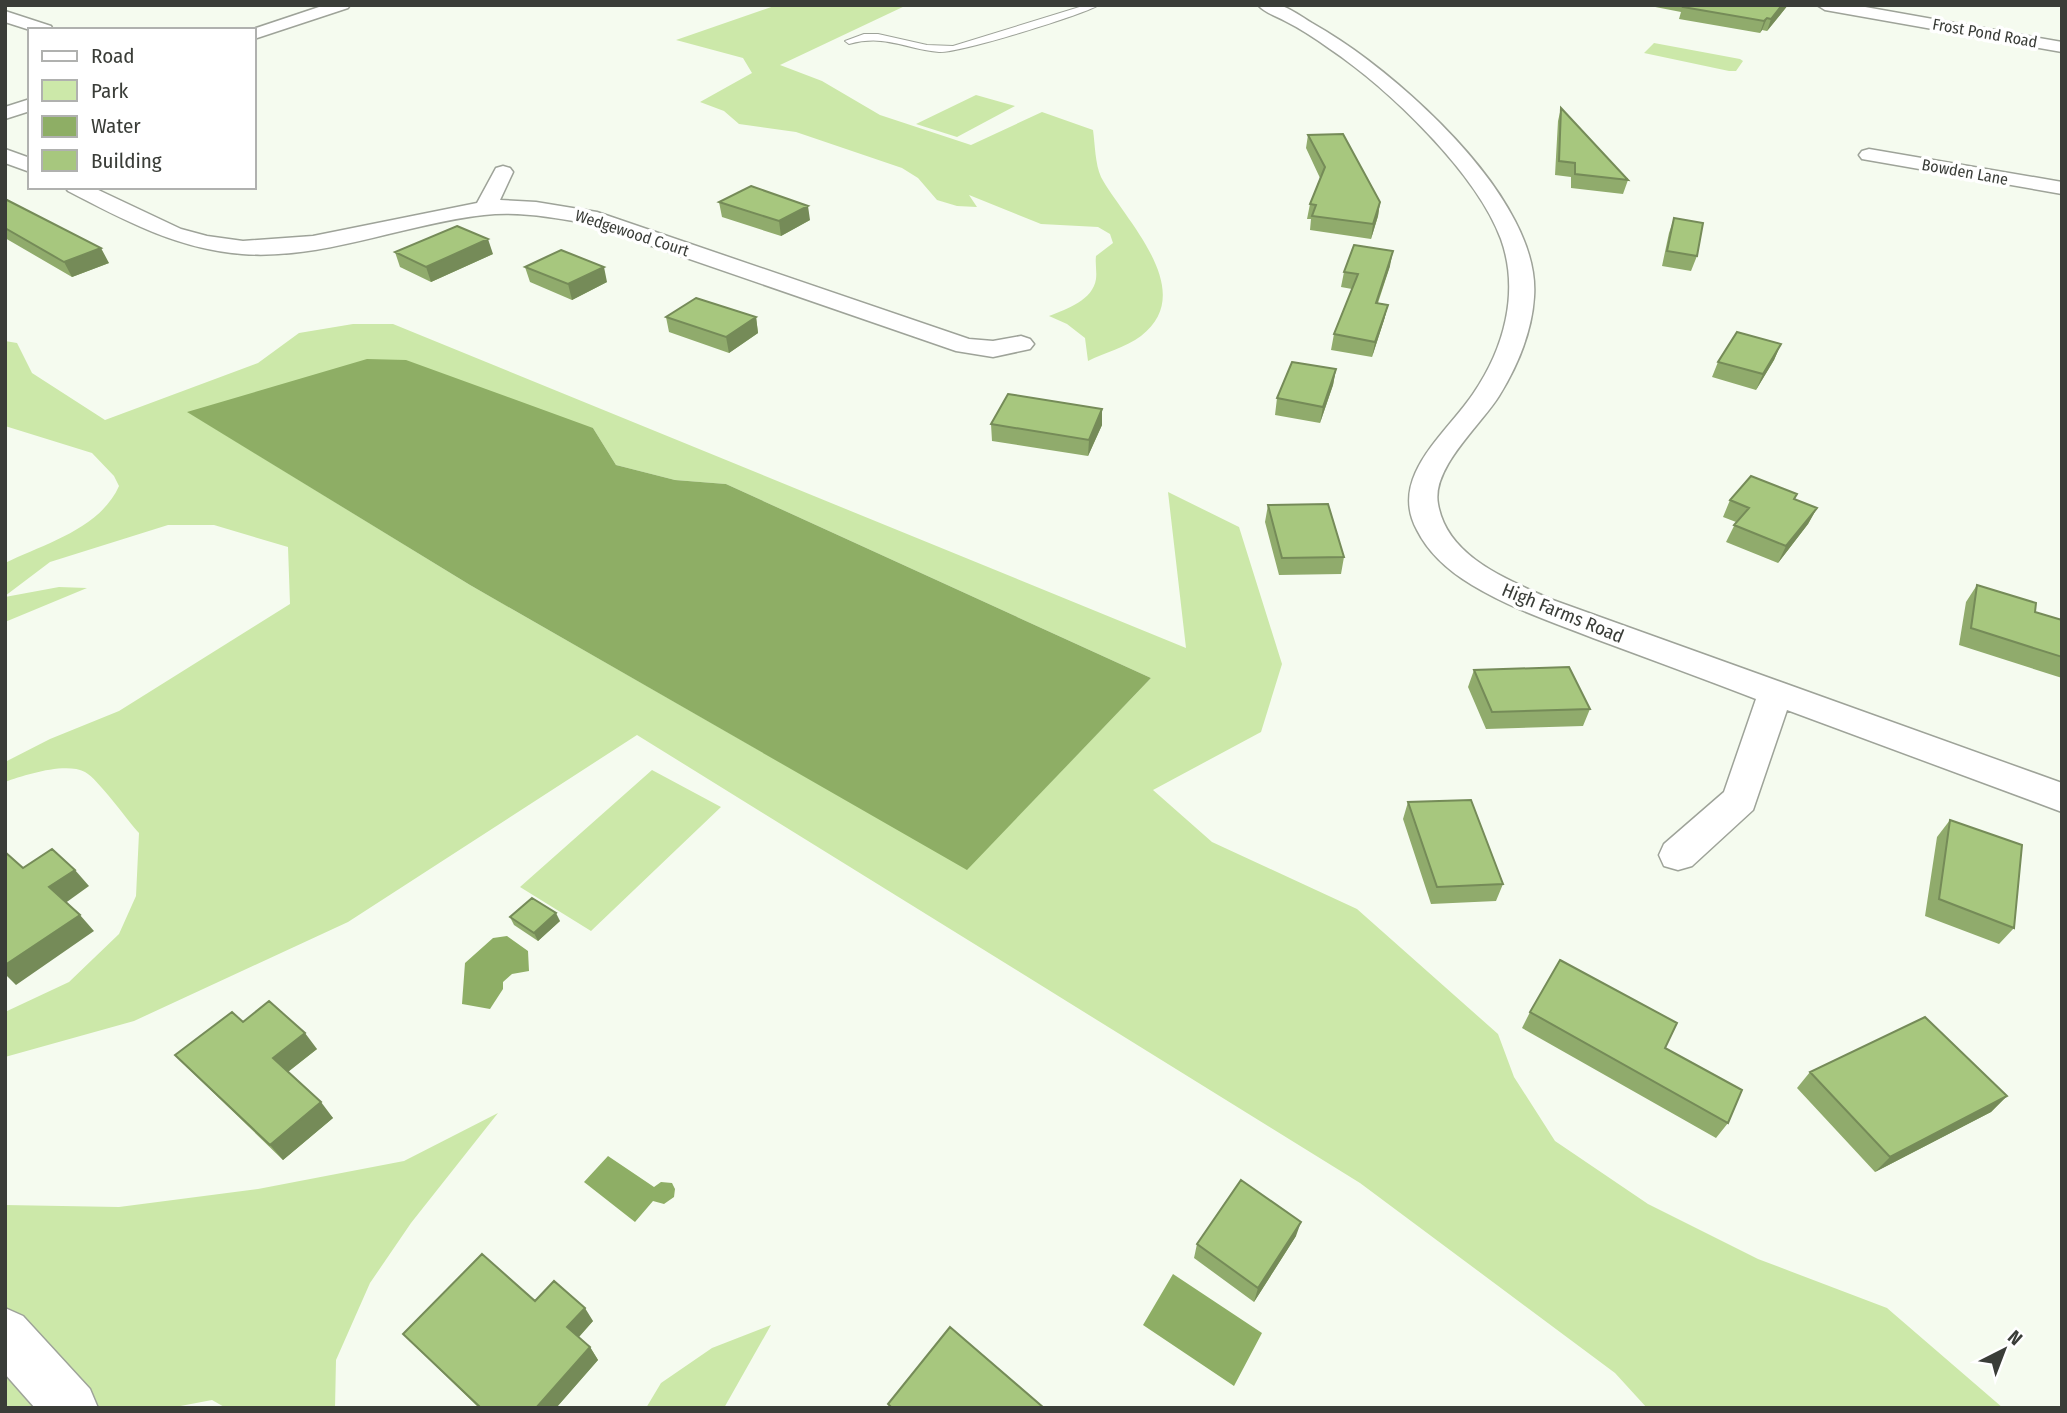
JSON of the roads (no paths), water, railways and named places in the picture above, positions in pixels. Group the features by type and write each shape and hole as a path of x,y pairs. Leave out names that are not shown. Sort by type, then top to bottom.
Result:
{"street":[{"path":"256,33 342,5"},
{"name":"High Farms Road","path":"1266,5 1315,30 1376,72 1458,156 1495,203 1516,246 1522,280 1521,312 1514,340 1490,389 1427,475 1422,500 1426,520 1437,539 1453,556 1490,583 1539,607 2062,798"},
{"name":"Frost Pond Road","path":"1825,5 1891,11 2062,47"},
{"path":"5,16 40,28"},
{"path":"5,113 28,106"},
{"path":"5,155 28,165"},
{"name":"Bowden Lane","path":"1869,155 2062,188"},
{"path":"486,207 503,172"},
{"name":"Wedgewood Court","path":"79,189 186,238 232,246 308,245 486,207 550,210 589,217 957,344 993,349 1021,344"},
{"path":"1678,855 1740,800 1775,694"},
{"path":"5,1335 71,1408"}],"lane":[{"path":"849,41 875,34 942,50 954,49 1095,5"}],"water":[{"path":"367,359 406,360 593,428 616,465 675,480 726,484 1151,678 967,870 470,585 187,412"},
{"path":"507,936 528,951 529,971 512,974 503,982 503,989 490,1009 462,1004 465,963 493,938"},
{"path":"608,1156 654,1187 661,1182 672,1183 675,1189 674,1197 664,1204 653,1201 635,1222 584,1182"},
{"path":"1173,1274 1262,1333 1234,1386 1143,1325"}]}
